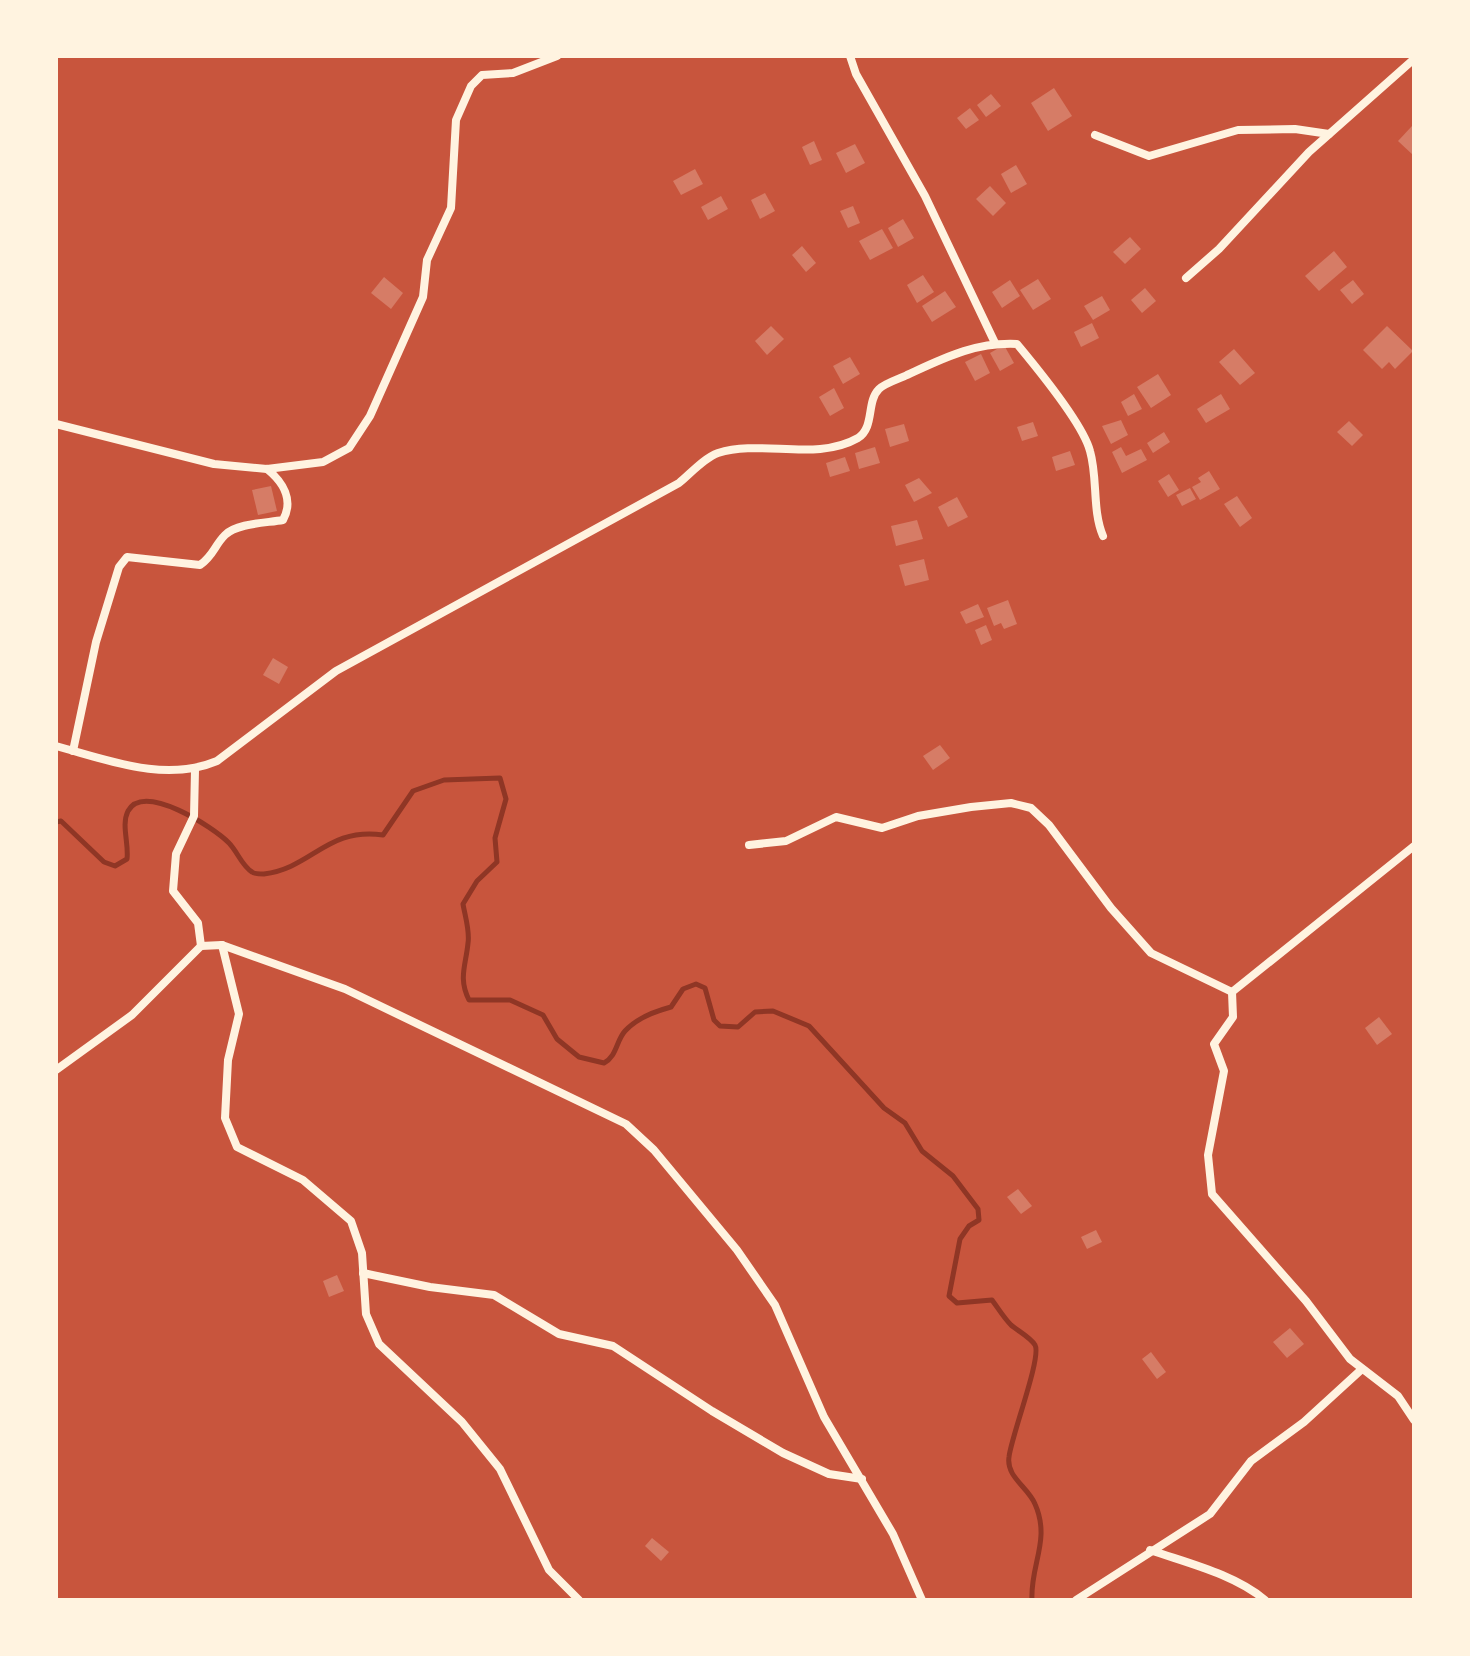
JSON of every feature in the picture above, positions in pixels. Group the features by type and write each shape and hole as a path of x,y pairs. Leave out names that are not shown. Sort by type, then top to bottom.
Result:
{"street":[{"path":"56,424 214,464 267,469 323,462 349,448 370,416 423,297 427,260 451,208 456,120 471,86 482,75 513,73 557,56"},
{"path":"850,56 856,74 925,196 995,343"},
{"path":"1186,278 1329,134 1414,59"},
{"path":"1095,135 1149,156 1238,130 1295,129 1329,134"},
{"path":"56,746 127,765 195,770 217,761 336,671 679,483 715,454 746,448 810,448 858,438 868,428 872,403 880,388 937,359 995,343 1017,344 1090,448 1097,490 1097,520 1103,536"},
{"path":"73,751 96,642 119,567 127,557 200,565 214,554 223,537 232,529 283,520 287,512 287,497 281,481 267,469"},
{"path":"195,770 194,816 176,854 173,891 198,923 201,946"},
{"path":"749,845 786,841 836,817 882,828 918,816 971,807 1011,803 1031,808 1049,825 1111,908 1151,953 1232,992"},
{"path":"1232,992 1414,846"},
{"path":"222,945 239,1014 228,1060 225,1118 237,1147 303,1180 351,1221 362,1253 366,1314 379,1344 462,1422 500,1469 549,1570 579,1600"},
{"path":"56,1070 132,1015 201,946 222,945 345,989 626,1124 654,1150 737,1250 775,1305 824,1417 893,1534 922,1600"},
{"path":"1232,992 1233,1017 1214,1044 1224,1071 1208,1155 1212,1194 1362,1369 1398,1396 1414,1420"},
{"path":"363,1273 430,1287 494,1295 559,1334 613,1346 783,1453 829,1474 862,1479"},
{"path":"1076,1600 1210,1514 1251,1461 1304,1422 1362,1369"},
{"path":"1150,1550 1255,1591 1265,1600"}],"building":[{"path":"1054,88 1072,116 1048,131 1031,103"},
{"path":"991,94 1001,106 986,117 977,105"},
{"path":"970,108 979,120 966,129 957,118"},
{"path":"1414,127 1414,156 1398,141"},
{"path":"814,141 822,160 810,165 802,147"},
{"path":"855,144 865,163 846,173 836,153"},
{"path":"1016,165 1027,184 1011,193 1001,174"},
{"path":"695,169 703,184 681,195 673,181"},
{"path":"990,186 1006,203 993,216 976,199"},
{"path":"765,193 775,211 760,219 751,200"},
{"path":"721,196 728,209 708,220 701,207"},
{"path":"853,206 860,223 848,228 840,211"},
{"path":"903,219 914,238 898,247 888,228"},
{"path":"882,229 893,248 870,260 859,241"},
{"path":"1130,237 1141,249 1125,264 1113,252"},
{"path":"802,246 816,263 806,272 792,255"},
{"path":"1334,251 1347,267 1319,291 1305,276"},
{"path":"923,275 934,292 917,303 907,285"},
{"path":"384,277 403,293 391,309 371,293"},
{"path":"1038,279 1051,299 1033,310 1020,290"},
{"path":"1010,280 1020,296 1002,308 992,292"},
{"path":"1353,280 1364,294 1352,304 1340,290"},
{"path":"1145,288 1156,301 1142,313 1131,300"},
{"path":"945,291 956,307 932,322 922,306"},
{"path":"1102,296 1110,310 1093,320 1084,306"},
{"path":"1092,323 1099,338 1081,347 1074,332"},
{"path":"771,326 784,339 767,355 755,341"},
{"path":"1387,326 1413,351 1395,369 1389,362 1382,369 1363,350"},
{"path":"1004,345 1014,363 1000,371 990,353"},
{"path":"1234,349 1255,373 1240,385 1219,362"},
{"path":"981,354 990,373 975,381 965,362"},
{"path":"850,357 860,374 843,384 833,366"},
{"path":"1158,374 1171,395 1151,408 1137,387"},
{"path":"834,388 844,408 830,416 819,397"},
{"path":"1134,394 1142,409 1128,416 1121,402"},
{"path":"1221,394 1230,409 1206,423 1197,409"},
{"path":"1121,420 1128,435 1111,444 1102,426"},
{"path":"1349,421 1363,435 1352,446 1337,432"},
{"path":"1033,422 1038,436 1022,441 1017,427"},
{"path":"904,424 909,441 890,447 885,429"},
{"path":"1164,432 1170,442 1153,453 1147,443"},
{"path":"875,447 880,463 859,469 855,453"},
{"path":"1121,447 1126,456 1141,449 1147,460 1122,473 1112,452"},
{"path":"1070,451 1075,465 1056,471 1052,457"},
{"path":"845,457 850,471 830,477 826,463"},
{"path":"1209,471 1220,489 1200,500 1192,487 1201,482 1198,478"},
{"path":"1169,474 1179,490 1168,497 1158,481"},
{"path":"919,478 932,493 914,502 905,485"},
{"path":"271,486 277,511 258,515 252,490"},
{"path":"1190,488 1196,499 1182,506 1176,495"},
{"path":"1237,496 1252,518 1240,527 1224,504"},
{"path":"957,497 968,517 948,527 938,507"},
{"path":"917,520 923,539 896,546 891,526"},
{"path":"924,559 929,580 905,586 899,565"},
{"path":"1008,600 1017,624 1004,629 1001,623 994,626 987,608"},
{"path":"978,604 984,617 966,624 960,612"},
{"path":"986,625 992,640 981,645 975,630"},
{"path":"273,658 288,667 279,684 263,675"},
{"path":"940,745 950,758 933,770 923,756"},
{"path":"1379,1017 1392,1034 1377,1045 1365,1028"},
{"path":"1018,1189 1032,1206 1021,1214 1007,1197"},
{"path":"1096,1230 1102,1242 1087,1249 1081,1237"},
{"path":"337,1275 344,1291 329,1297 323,1281"},
{"path":"1290,1328 1304,1344 1287,1358 1273,1342"},
{"path":"1151,1352 1166,1372 1157,1379 1142,1359"},
{"path":"652,1538 669,1552 661,1561 645,1546"}],"waterway":[{"path":"56,822 61,821 104,862 115,866 127,859 125,822 128,811 136,803 163,804 209,827 229,843 248,869 264,874 295,864 348,837 383,835 413,791 444,780 500,778 506,799 495,838 497,862 477,881 463,904 468,929 463,978 469,1000 510,1000 543,1015 557,1039 579,1057 604,1063 630,1027 646,1016 671,1007 683,989 696,984 705,988 714,1020 720,1026 738,1027 755,1012 773,1011 809,1026 884,1108 905,1123 922,1151 953,1176 978,1209 979,1220 969,1226 960,1239 949,1296 957,1303 992,1300 1011,1325 1035,1345 1034,1365 1009,1457 1014,1476 1035,1504 1041,1529 1032,1600"}]}
